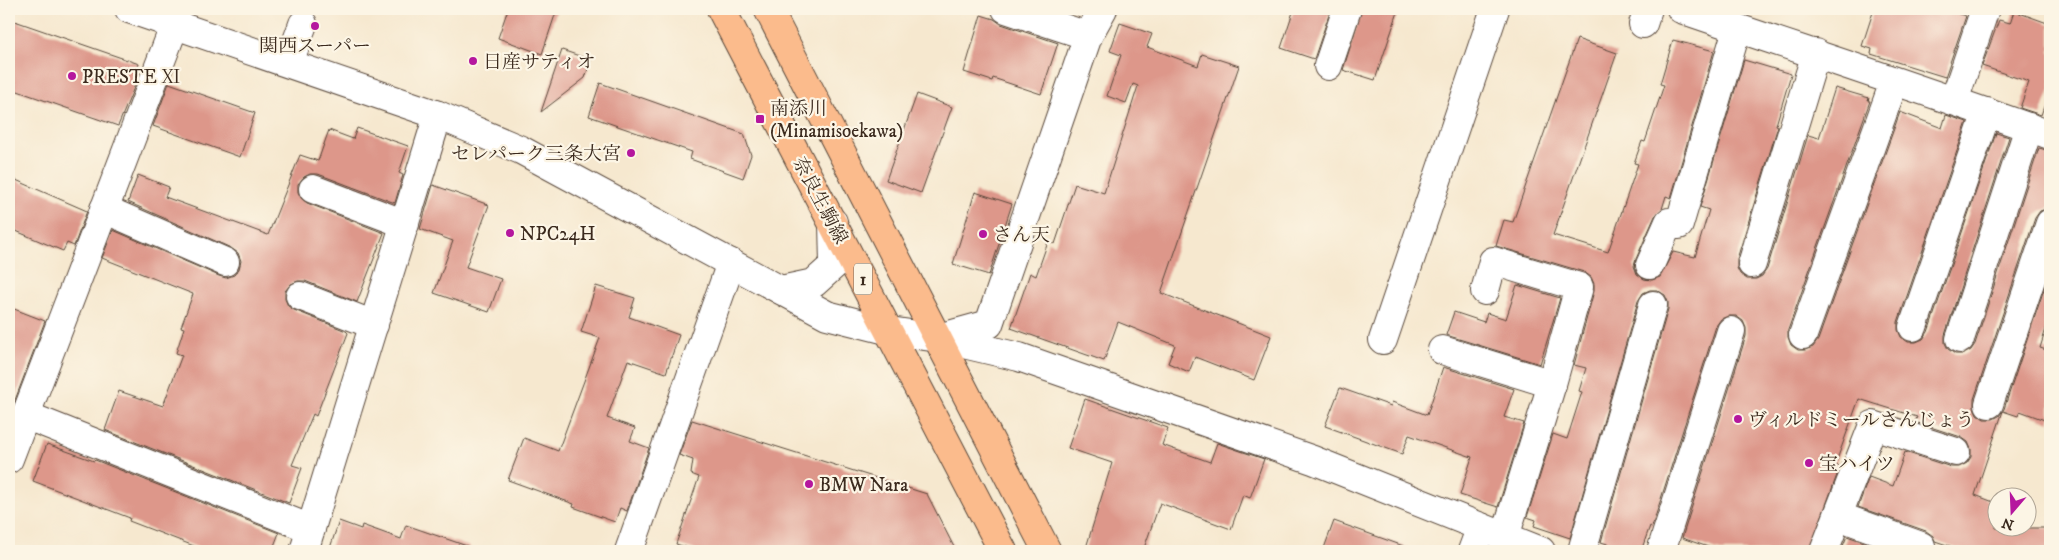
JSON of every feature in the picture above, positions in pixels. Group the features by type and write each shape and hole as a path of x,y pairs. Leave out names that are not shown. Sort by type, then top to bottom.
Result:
{"main road":[{"name":"奈良生駒線","path":"721,9 890,331 999,549"},
{"name":"1","path":"768,9 1047,551"}],"street":[{"path":"129,9 438,115 521,150 827,315 890,331 938,338 1019,357 1312,460 1486,539 1541,551"},
{"path":"1006,9 1088,36"},
{"path":"938,338 989,324 1088,36 1103,9"},
{"path":"1328,66 1347,9"},
{"path":"1383,340 1496,9"},
{"path":"1954,101 1985,9"},
{"path":"1687,10 1737,29 1816,53 1894,82 2040,131 1960,339"},
{"path":"9,459 175,24"},
{"path":"289,63 303,24"},
{"path":"1650,265 1669,222 1679,225 1737,29"},
{"path":"1752,264 1816,53"},
{"path":"1803,335 1894,82"},
{"path":"1913,327 1987,112"},
{"path":"25,415 308,540 438,115"},
{"path":"314,189 405,224"},
{"path":"104,209 225,262"},
{"path":"781,290 814,282 834,265 833,222"},
{"path":"1989,404 2050,223"},
{"path":"1486,291 1493,261 1578,287 1552,384 1486,539"},
{"path":"628,551 731,264"},
{"path":"300,296 374,325"},
{"path":"1582,551 1653,305"},
{"path":"1661,551 1731,331"},
{"path":"1442,350 1552,384"},
{"path":"1824,551 1873,425 1956,452"},
{"path":"1838,516 1921,546"}],"building":[{"path":"508,9 557,9 542,54 498,38"},
{"path":"1294,9 1331,9 1314,59 1281,48"},
{"path":"1362,9 1399,9 1375,80 1343,70"},
{"path":"1874,9 1942,9 1966,16 1945,77 1871,54 1872,49 1862,46"},
{"path":"2014,11 2050,24 2050,90 2041,115 2020,108 2029,82 1982,66 1999,20 2010,23"},
{"path":"981,15 994,19 1001,24 1058,43 1041,94 993,78 992,81 964,72"},
{"name":"PRESTE Ⅺ","path":"9,19 139,64 136,72 140,73 118,126 9,88"},
{"path":"1120,23 1152,34 1147,47 1198,66 1202,54 1239,66 1161,293 1271,336 1254,380 1195,357 1189,372 1168,363 1175,345 1118,322 1104,361 1011,328 1030,273 1036,276 1048,242 1055,244 1075,184 1104,193 1138,86 1133,84 1126,103 1107,96 1121,55 1110,51"},
{"path":"1577,39 1617,53 1553,235 1608,252 1638,164 1634,163 1642,141 1645,142 1664,85 1660,84 1673,40 1714,51 1671,198 1666,196 1662,209 1655,216 1636,259 1634,266 1637,274 1644,279 1652,280 1660,277 1673,252 1695,257 1709,210 1700,207 1744,60 1791,74 1776,125 1778,126 1737,259 1737,268 1740,274 1747,279 1756,279 1762,276 1767,269 1808,135 1819,138 1835,88 1869,98 1868,101 1870,101 1788,330 1791,345 1798,350 1805,350 1813,347 1818,340 1900,112 1942,128 1946,115 1967,122 1898,322 1898,330 1901,337 1908,342 1916,342 1923,339 1928,332 1996,133 2009,137 1945,335 1945,343 1948,349 1955,354 1964,354 1971,350 1975,344 2039,148 2050,151 2050,208 2040,211 2035,218 1974,399 1974,407 1977,414 1984,419 1993,419 1999,416 2004,409 2050,271 2050,316 2040,348 2050,351 2050,422 2020,411 2018,416 2003,411 1975,495 1986,499 1986,538 2036,538 2036,528 2050,528 2050,551 1965,551 1935,541 1933,536 1926,531 1858,507 1869,477 1893,486 1905,452 1951,467 1959,467 1967,463 1971,457 1971,449 1968,442 1961,437 1915,422 1917,417 1859,399 1835,465 1840,467 1809,551 1720,551 1682,538 1746,336 1746,328 1743,321 1736,316 1728,316 1721,319 1716,326 1652,527 1650,526 1641,551 1613,551 1614,546 1601,542 1668,309 1665,295 1657,290 1643,293 1638,301 1570,538 1534,526 1536,520 1527,517 1553,434 1567,439 1582,392 1579,391 1586,368 1574,365 1594,291 1594,284 1591,277 1584,272 1496,246 1504,220 1513,222"},
{"path":"562,50 591,60 585,78 541,112"},
{"path":"169,83 255,113 240,157 153,126"},
{"path":"600,83 744,134 751,155 743,178 690,159 692,152 589,116"},
{"path":"917,94 952,107 921,193 886,180"},
{"path":"357,128 408,146 399,173 403,175 395,203 318,174 310,174 304,177 298,184 298,192 307,203 384,233 357,302 305,281 291,284 285,291 285,299 288,306 294,310 348,333 316,416 313,414 292,465 302,468 289,503 105,430 119,391 163,406 182,355 176,353 184,328 181,327 193,294 102,258 113,230 226,278 234,275 239,269 241,261 238,253 231,248 128,202 138,175 169,187 165,197 268,235 300,155 318,161 329,130 353,139"},
{"path":"9,177 87,211 74,246 67,243 63,251 9,228"},
{"path":"433,185 489,205 466,267 501,279 489,312 434,293 453,241 420,229"},
{"name":"さん天","path":"975,192 1012,204 989,275 953,264"},
{"path":"1517,285 1560,298 1540,364 1446,335 1454,312 1484,322 1487,313 1506,319"},
{"path":"596,286 635,298 629,317 679,335 666,373 628,360 607,418 635,428 630,441 649,448 627,511 620,508 615,522 573,507 574,504 508,480 524,438 558,451 600,338 581,332"},
{"path":"9,307 45,321 9,416"},
{"path":"1443,367 1514,389 1504,417 1524,423 1498,507 1460,495 1472,457 1409,435 1402,454 1325,426 1340,388 1391,406 1392,402 1427,415"},
{"path":"1085,399 1168,428 1162,445 1210,462 1217,443 1264,459 1250,498 1243,495 1231,529 1160,503 1143,551 1085,551 1112,463 1068,448"},
{"path":"692,420 927,494 956,551 698,551 676,544 699,477 691,474 693,460 679,455"},
{"path":"47,444 95,460 279,533 272,551 207,551 129,521 130,518 33,481"},
{"path":"339,521 361,529 362,525 401,539 406,525 470,547 469,551 329,551"},
{"path":"1334,521 1409,548 1409,551 1323,551"},
{"path":"1847,536 1890,551 1841,551"}],"place":[{"name":"関西スーパー","path":"315,26"},
{"name":"日産サティオ","path":"473,61"},
{"name":"PRESTE Ⅺ","path":"72,76"},
{"name":"南添川 (Minamisoekawa)","path":"760,119"},
{"name":"セレパーク三条大宮","path":"631,153"},
{"name":"NPC24H","path":"510,233"},
{"name":"さん天","path":"983,234"},
{"name":"ヴィルドミールさんじょう","path":"1738,419"},
{"name":"宝ハイツ","path":"1809,463"},
{"name":"BMW Nara","path":"809,484"}]}
